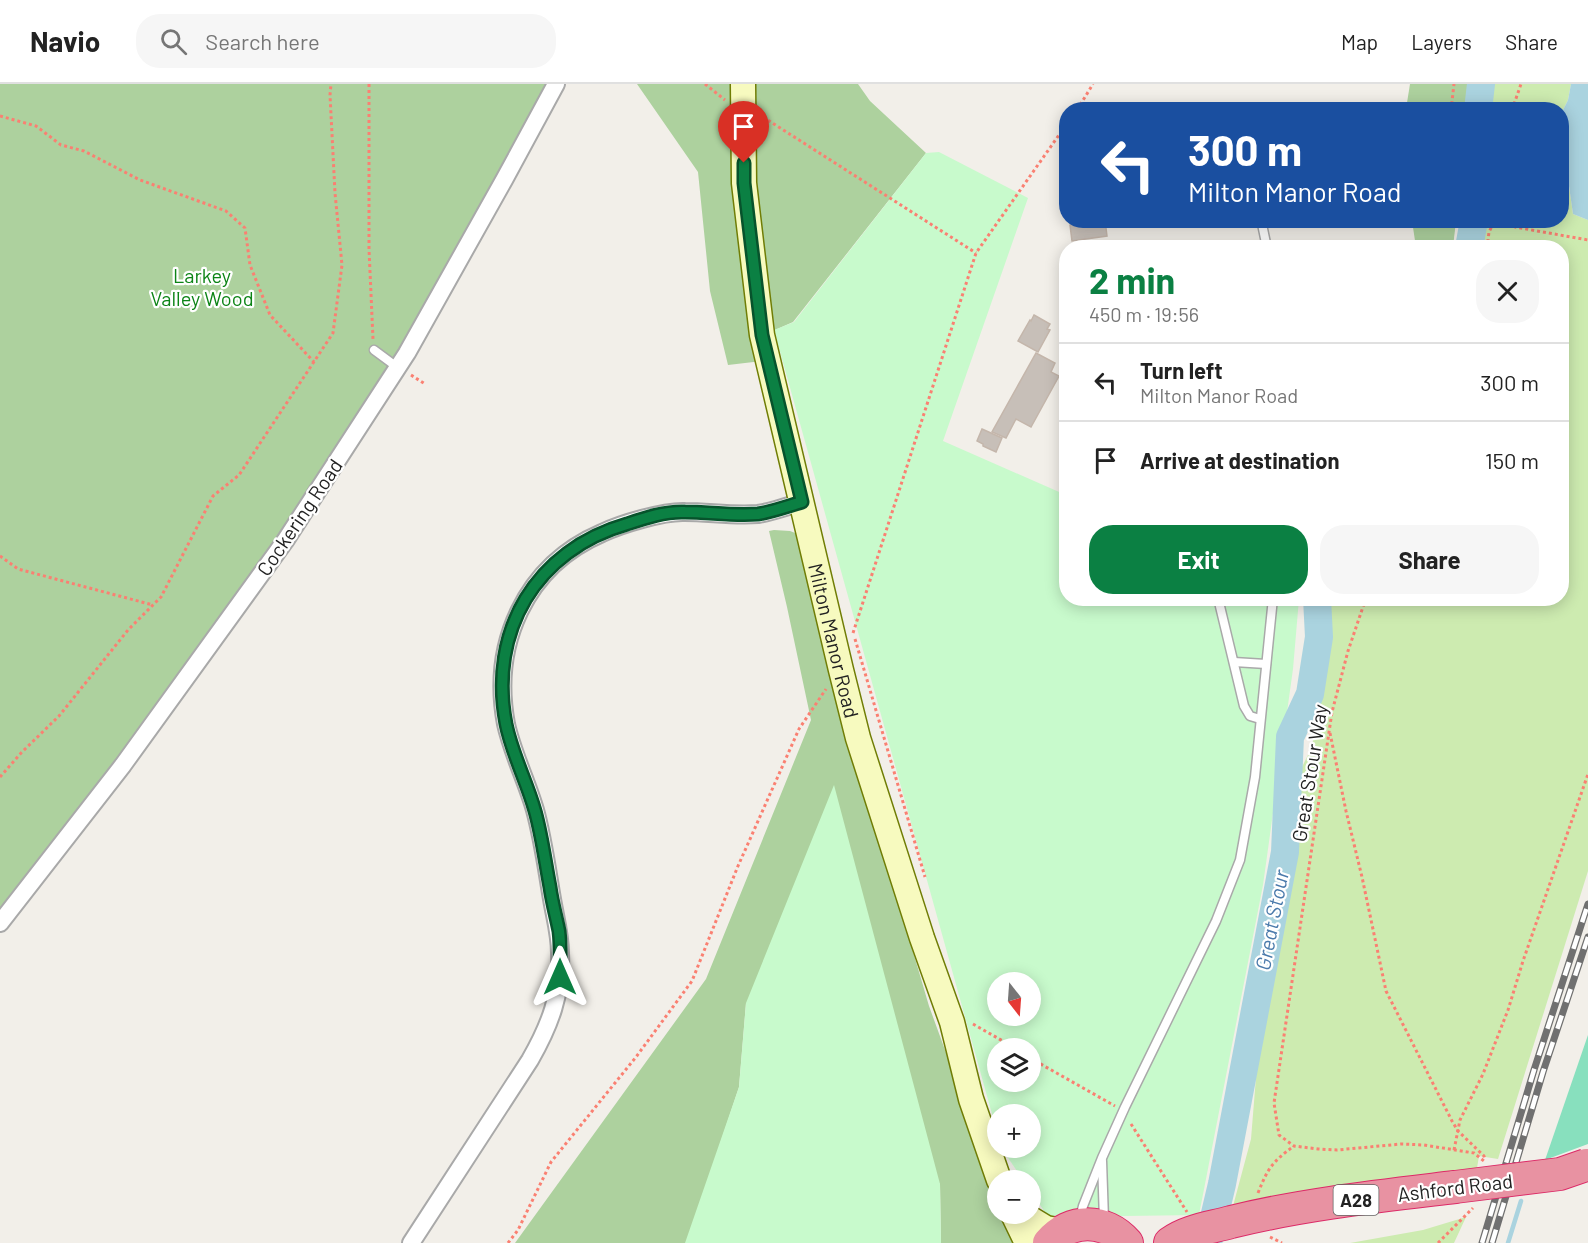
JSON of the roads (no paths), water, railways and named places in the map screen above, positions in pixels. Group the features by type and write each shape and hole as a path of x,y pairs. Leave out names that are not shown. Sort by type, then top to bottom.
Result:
{"highway":[{"name":"Ashford Road","path":"1089,1233 1181,1237 1243,1219 1368,1198 1560,1174 1587,1165"}],"street":[{"name":"Cockering Road","path":"0,923 123,765 285,541 406,354 556,84"},
{"name":"Milton Manor Road","path":"737,96 744,183 762,335 841,670 858,738 922,938 952,1022 971,1099 996,1170"},
{"path":"411,1243 530,1060 552,1015 557,997 561,953 559,932 535,809 507,726 503,702 507,647 516,618 525,600 544,573 565,554 602,532 666,514 683,512 719,515 759,514 802,502"},
{"path":"1018,1224 1027,1243"},
{"path":"1039,1224 1046,1228 1089,1233"}],"lane":[{"path":"374,350 397,367"},
{"path":"1220,606 1244,706 1250,716 1260,719"},
{"path":"1089,1233 1083,1206 1102,1158 1216,921 1240,860 1255,777 1272,606"},
{"path":"1234,662 1266,664"},
{"path":"1089,1233 1102,1158"}],"water":[{"path":"1571,84 1588,84 1588,220 1573,214 1569,186 1568,100"}],"waterway":[{"name":"Great Stour","path":"1479,102 1481,84"},
{"name":"Great Stour","path":"1470,240 1473,228"},
{"name":"Great Stour","path":"1208,1243 1222,1184 1285,852 1290,737 1310,694 1319,637 1317,606"},
{"path":"1508,1243 1521,1201"}],"railway":[{"path":"1482,1243 1534,1070 1588,904"},
{"path":"1492,1243 1543,1072 1588,937"}],"park label":[{"name":"Larkey Valley Wood","path":"202,286"}]}
